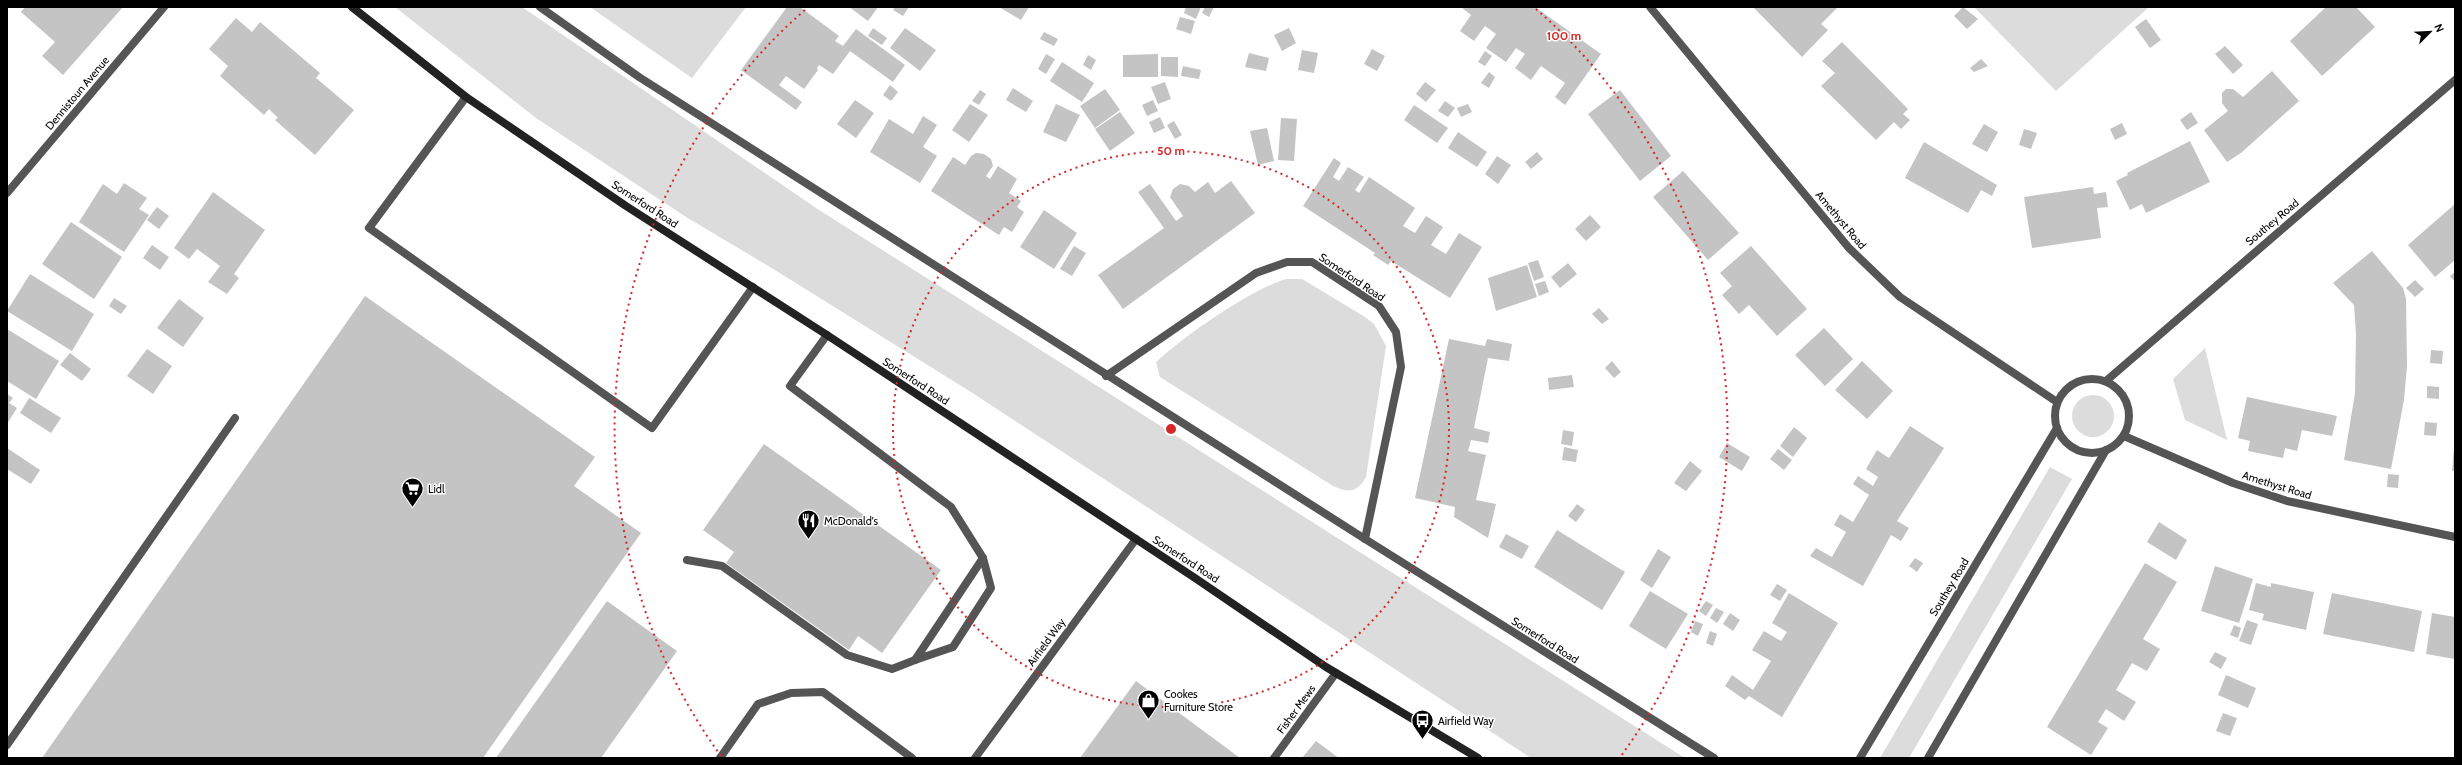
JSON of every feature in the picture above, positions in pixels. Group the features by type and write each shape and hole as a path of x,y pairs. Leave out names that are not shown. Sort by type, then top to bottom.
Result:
{"main road":[{"name":"Somerford Road","path":"352,7 466,97 626,206 827,335 1336,673 1478,758"}],"street":[{"name":"Dennistoun Avenue","path":"7,193 164,7"},
{"name":"Somerford Road","path":"540,7 639,77 1106,376 1714,758"},
{"name":"Amethyst Road","path":"1650,7 1849,248 1900,298 2057,402"},
{"name":"Southey Road","path":"2106,381 2455,80"},
{"path":"466,97 369,228 652,428 753,287"},
{"name":"Somerford Road","path":"1106,376 1256,273 1287,262 1312,262 1379,306 1396,332 1401,367 1365,539"},
{"path":"686,560 722,566 847,655 892,669 953,648 991,588 983,558 951,508 790,386 827,335"},
{"path":"2086,379 2106,381 2117,388 2125,399 2129,411 2128,424 2124,436 2115,446 2093,454 2080,452 2068,446 2057,428 2054,419 2057,402 2063,391 2074,383 2086,379"},
{"path":"7,746 235,418"},
{"name":"Southey Road","path":"1860,758 2057,428"},
{"name":"Amethyst Road","path":"2124,436 2233,483 2287,501 2455,537"},
{"path":"1928,758 2106,450"},
{"name":"Airfield Way","path":"974,758 1136,539"},
{"path":"915,660 983,558"},
{"name":"Fisher Mews","path":"1274,758 1336,673"},
{"path":"720,758 758,704 791,693 823,692 912,758"}],"shaded area":[{"path":"395,7 522,7 816,208 1685,758 1531,758 971,392 770,267 686,217 536,118"},
{"path":"590,7 746,7 692,78"},
{"path":"1974,7 2149,7 2056,91"},
{"path":"1286,279 1302,279 1365,317 1374,324 1386,346 1366,477 1356,489 1343,490 1333,486 1160,377 1156,362 1168,351 1236,303 1254,293"},
{"path":"2205,348 2227,440 2185,420 2173,379"},
{"path":"2089,395 2097,395 2108,401 2114,412 2114,420 2108,431 2097,437 2089,437 2078,431 2072,420 2072,412 2078,401"},
{"path":"2050,467 2072,479 1909,758 1880,758"}],"building":[{"path":"25,7 123,7 63,75 42,56 55,42 21,12"},
{"path":"787,7 800,7 839,36 835,41 843,46 856,29 905,65 893,82 850,51 833,74 819,65 817,68 818,70 804,89 786,76 779,85 802,102 796,110 741,70"},
{"path":"849,7 878,7 868,21"},
{"path":"895,7 909,7 903,16 893,10"},
{"path":"999,7 1029,7 1021,20"},
{"path":"1186,7 1201,7 1196,19 1184,13"},
{"path":"1205,7 1214,7 1209,17 1202,13"},
{"path":"1461,7 1535,7 1601,54 1565,105 1555,97 1565,83 1541,66 1531,80 1515,68 1525,54 1516,48 1506,62 1486,48 1496,34 1485,26 1474,41 1460,31 1471,15"},
{"path":"1753,7 1838,7 1821,24 1828,30 1802,57"},
{"path":"1963,7 1978,19 1967,29 1954,16"},
{"path":"2326,7 2356,7 2375,27 2322,76 2290,41"},
{"path":"1180,17 1195,21 1191,34 1176,29"},
{"path":"236,18 252,32 260,22 320,73 316,78 354,110 315,155 275,120 278,118 269,109 264,115 220,76 228,66 209,49"},
{"path":"2146,19 2161,40 2150,48 2135,27"},
{"path":"873,28 887,38 882,45 868,36"},
{"path":"905,28 936,50 920,71 890,48"},
{"path":"1289,28 1296,43 1282,51 1274,35"},
{"path":"1044,32 1058,39 1054,46 1040,39"},
{"path":"1842,42 1908,109 1903,114 1910,120 1901,129 1894,122 1876,140 1821,86 1835,73 1822,61"},
{"path":"2225,46 2243,65 2233,74 2215,54"},
{"path":"1372,49 1385,56 1377,71 1364,64"},
{"path":"1302,50 1318,53 1314,73 1298,70"},
{"path":"1485,51 1492,56 1485,66 1478,62"},
{"path":"1249,53 1269,58 1266,71 1245,67"},
{"path":"1046,54 1055,59 1046,74 1038,69"},
{"path":"1158,54 1158,77 1123,77 1123,55"},
{"path":"1088,55 1096,60 1091,70 1083,65"},
{"path":"1161,57 1178,57 1178,77 1161,76"},
{"path":"1981,59 1988,66 1974,72 1970,68"},
{"path":"1062,62 1094,83 1082,102 1050,81"},
{"path":"1183,66 1201,70 1199,79 1181,76"},
{"path":"2272,71 2299,101 2241,153 2227,162 2204,130 2228,111 2222,103 2222,93 2226,89 2233,89 2243,97"},
{"path":"1489,72 1495,77 1489,88 1481,83"},
{"path":"1165,82 1171,99 1158,104 1151,87"},
{"path":"1425,82 1436,90 1426,102 1416,94"},
{"path":"890,85 898,92 891,101 883,95"},
{"path":"1013,88 1033,101 1026,112 1006,100"},
{"path":"1105,89 1120,110 1095,128 1080,106"},
{"path":"980,90 986,94 979,105 972,101"},
{"path":"1620,90 1671,156 1640,181 1588,114"},
{"path":"855,100 874,113 856,138 837,124"},
{"path":"1153,100 1158,111 1147,116 1142,105"},
{"path":"1445,101 1455,108 1448,117 1438,111"},
{"path":"970,104 988,115 969,142 952,130"},
{"path":"1056,104 1080,115 1066,142 1043,132"},
{"path":"1468,104 1472,112 1461,117 1457,108"},
{"path":"1414,105 1448,128 1437,143 1404,120"},
{"path":"1120,112 1135,133 1110,151 1095,129"},
{"path":"2191,112 2198,123 2187,130 2180,120"},
{"path":"923,116 937,125 923,147 937,156 920,183 870,152 889,119 913,134"},
{"path":"1160,117 1165,128 1154,133 1149,122"},
{"path":"1281,118 1297,119 1294,161 1278,160"},
{"path":"1174,121 1182,135 1175,139 1167,125"},
{"path":"2122,123 2127,134 2115,140 2110,129"},
{"path":"1984,124 1998,132 1987,152 1972,144"},
{"path":"1267,128 1274,161 1258,165 1250,131"},
{"path":"2024,129 2037,133 2031,149 2019,145"},
{"path":"1458,132 1487,152 1477,167 1448,148"},
{"path":"2190,141 2210,182 2146,213 2142,204 2130,210 2116,181 2128,175 2127,173"},
{"path":"1924,142 1997,185 1992,196 1981,190 1968,213 1905,178"},
{"path":"1537,152 1543,159 1531,169 1525,162"},
{"path":"976,153 984,154 991,159 993,166 986,176 990,179 998,166 1017,179 1009,193 1021,201 1017,207 1024,212 1012,232 1004,227 999,235 931,191 953,157 965,165 971,156"},
{"path":"1497,156 1511,165 1498,184 1485,174"},
{"path":"1334,158 1341,163 1333,177 1339,181 1348,167 1364,177 1355,190 1359,193 1369,177 1415,208 1403,226 1415,233 1426,216 1443,227 1431,245 1446,254 1459,233 1482,247 1450,298 1391,261 1388,265 1373,255 1375,253 1303,206"},
{"path":"1683,171 1739,233 1708,260 1653,197"},
{"path":"1231,181 1255,213 1123,309 1098,275 1164,228 1138,192 1150,184 1176,221 1183,216 1170,197 1173,189 1180,184 1189,186 1195,192 1208,182 1215,193"},
{"path":"124,183 147,198 139,209 149,215 124,252 79,222 103,184 117,194"},
{"path":"2093,187 2094,194 2106,192 2108,207 2097,208 2101,238 2032,248 2024,197"},
{"path":"213,192 265,230 234,274 239,278 227,294 208,282 220,266 197,249 189,259 174,248"},
{"path":"2455,204 2455,260 2435,277 2408,245"},
{"path":"157,207 169,216 159,229 147,220"},
{"path":"1044,210 1077,233 1054,269 1020,247"},
{"path":"1590,215 1601,227 1586,241 1575,229"},
{"path":"71,222 122,257 94,299 42,264"},
{"path":"152,245 169,257 160,270 143,258"},
{"path":"1074,246 1086,253 1072,276 1060,269"},
{"path":"1751,246 1807,309 1777,336 1749,305 1739,314 1722,295 1732,286 1720,273"},
{"path":"2372,251 2403,288 2406,299 2407,366 2404,400 2391,469 2344,460 2355,393 2356,334 2354,305 2333,283"},
{"path":"1538,260 1544,277 1534,281 1528,263"},
{"path":"1568,263 1577,274 1560,288 1551,277"},
{"path":"1527,265 1537,297 1496,311 1488,278"},
{"path":"2455,272 2455,282 2450,276"},
{"path":"30,274 94,314 72,351 7,311"},
{"path":"2415,280 2424,289 2415,297 2406,288"},
{"path":"1545,281 1549,292 1539,296 1535,284"},
{"name":"Lidl","path":"365,296 595,457 574,486 641,533 483,758 42,758"},
{"path":"114,298 127,306 121,314 109,306"},
{"path":"179,299 204,318 183,347 157,328"},
{"path":"1599,308 1609,319 1602,324 1592,314"},
{"path":"1824,328 1853,359 1825,386 1795,355"},
{"path":"7,329 59,361 36,399 7,381"},
{"path":"1449,339 1485,346 1487,339 1512,344 1509,361 1488,358 1474,428 1490,432 1488,443 1471,440 1468,451 1486,455 1476,500 1496,504 1488,538 1454,517 1455,507 1415,498"},
{"path":"147,349 172,366 153,394 127,376"},
{"path":"2431,350 2443,351 2442,364 2430,363"},
{"path":"70,353 91,369 82,381 60,365"},
{"path":"1612,361 1621,372 1614,378 1605,368"},
{"path":"1862,361 1893,391 1867,419 1835,390"},
{"path":"1572,375 1574,387 1549,390 1548,378"},
{"path":"2427,386 2439,387 2439,399 2427,398"},
{"path":"7,394 13,398 9,403 17,408 7,424"},
{"path":"2247,397 2337,416 2332,436 2302,430 2297,451 2285,448 2283,458 2248,451 2250,441 2238,438"},
{"path":"29,398 61,418 51,433 20,413"},
{"path":"2425,422 2437,423 2436,436 2424,435"},
{"path":"1910,426 1944,448 1897,521 1909,528 1901,541 1891,535 1863,586 1810,556 1816,548 1832,557 1846,532 1834,525 1840,514 1853,522 1869,495 1853,484 1858,476 1873,486 1878,477 1866,469 1877,450 1889,458"},
{"path":"1794,427 1807,438 1793,457 1780,446"},
{"path":"1563,430 1574,432 1572,446 1561,444"},
{"path":"1727,443 1750,457 1742,471 1719,457"},
{"name":"McDonald's","path":"764,444 941,570 882,653 858,636 849,650 726,563 734,552 703,530"},
{"path":"1564,447 1578,450 1576,462 1562,460"},
{"path":"7,448 40,470 31,484 7,469"},
{"path":"2454,448 2455,471 2452,471"},
{"path":"1778,449 1792,460 1784,470 1770,459"},
{"path":"1690,461 1702,471 1686,491 1674,483"},
{"path":"2388,474 2399,475 2398,488 2387,487"},
{"path":"1577,504 1585,510 1576,522 1568,516"},
{"path":"2159,522 2187,540 2176,560 2147,542"},
{"path":"1557,530 1625,572 1602,610 1534,567"},
{"path":"1506,534 1529,546 1522,559 1499,547"},
{"path":"1658,549 1671,557 1652,588 1640,580"},
{"path":"1915,558 1923,563 1917,572 1909,566"},
{"path":"2145,563 2177,582 2143,639 2160,649 2147,671 2132,663 2116,690 2136,702 2124,721 2106,709 2098,722 2108,728 2091,755 2047,727"},
{"path":"2215,566 2253,579 2239,623 2201,611"},
{"path":"2256,583 2271,587 2271,583 2314,592 2306,630 2262,620 2264,614 2249,610"},
{"path":"1777,584 1787,590 1780,601 1770,595"},
{"path":"1650,591 1688,614 1666,649 1629,626"},
{"path":"1789,593 1838,623 1782,717 1749,696 1745,700 1725,686 1732,675 1753,690 1771,661 1752,650 1764,631 1781,641 1787,632 1772,623"},
{"path":"2332,593 2422,611 2414,652 2323,634"},
{"path":"607,601 677,651 601,758 496,758"},
{"path":"1706,601 1713,605 1706,616 1699,611"},
{"path":"1716,608 1724,612 1717,623 1710,618"},
{"path":"1730,613 1740,620 1733,631 1723,624"},
{"path":"2432,613 2455,617 2455,659 2426,654"},
{"path":"2247,620 2258,624 2251,645 2239,641"},
{"path":"1695,621 1703,624 1698,636 1691,632"},
{"path":"2234,625 2241,628 2238,638 2230,635"},
{"path":"1710,631 1717,634 1713,646 1706,643"},
{"path":"2215,652 2227,658 2221,669 2209,662"},
{"path":"2226,675 2256,688 2248,708 2218,695"},
{"name":"Cookes Furniture Store","path":"1136,681 1240,758 1080,758"},
{"path":"2223,713 2237,718 2230,736 2216,731"},
{"path":"1316,741 1336,756 1339,758 1302,758"}],"place":[{"name":"Lidl","path":"412,508"},
{"name":"McDonald's","path":"809,540"},
{"name":"Cookes Furniture Store","path":"1148,720"},
{"name":"Airfield Way","path":"1423,740"}]}
